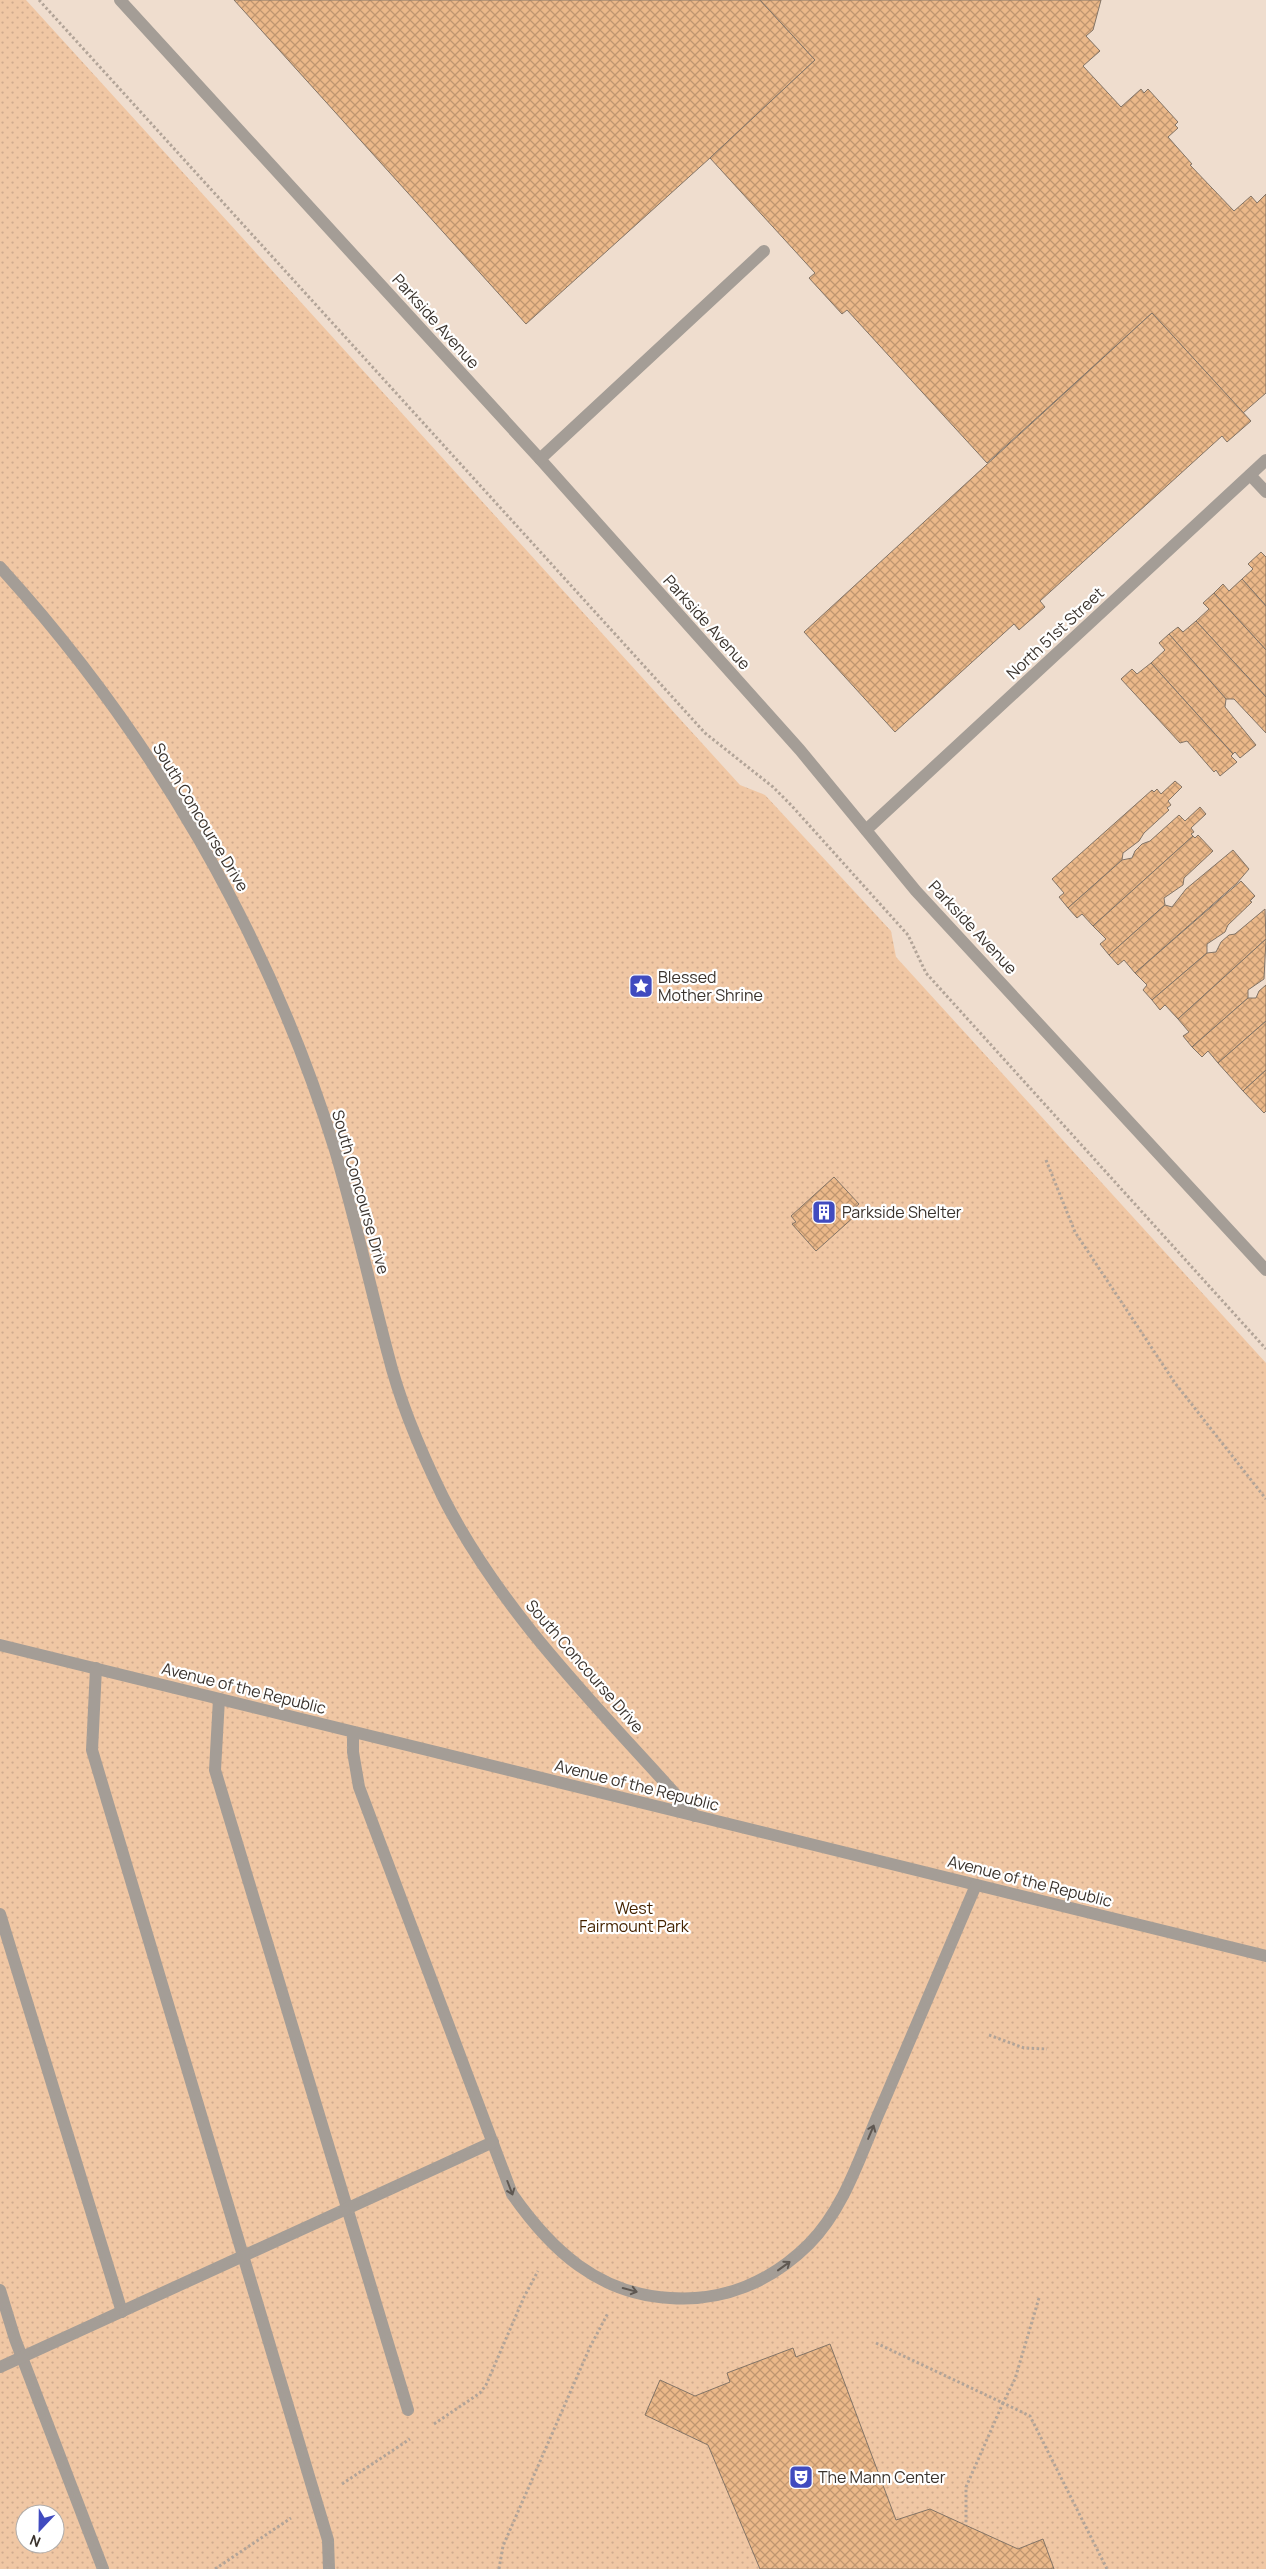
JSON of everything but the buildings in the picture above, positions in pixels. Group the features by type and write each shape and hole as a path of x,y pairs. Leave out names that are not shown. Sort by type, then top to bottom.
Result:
{"street":[{"name":"Parkside Avenue","path":"120,0 540,459 800,750 916,891 1266,1270"},
{"path":"540,459 764,251"},
{"name":"North 51st Street","path":"866,830 1266,460"},
{"path":"1250,475 1266,492"},
{"name":"South Concourse Drive","path":"0,567 49,624 113,708 183,812 249,932 292,1032 334,1149 373,1291 388,1357 405,1405 421,1449 465,1537 491,1578 542,1646 695,1816"},
{"name":"Avenue of the Republic","path":"0,1645 1266,1956"},
{"path":"96,1668 92,1750 328,2540 329,2569"},
{"path":"219,1699 215,1770 408,2410"},
{"path":"353,1732 353,1752 359,1787 512,2194 535,2226 572,2262 590,2274 622,2288 657,2298 693,2300 724,2294 764,2279 785,2266 811,2243 844,2192 976,1885"},
{"path":"0,1914 122,2312"},
{"path":"0,2367 493,2142"},
{"path":"0,2290 22,2357 103,2569"}],"path":[{"path":"38,0 705,733 773,787 791,805 908,935 926,973 1266,1349"},
{"path":"1046,1160 1075,1232 1175,1383 1266,1499"},
{"path":"989,2035 1024,2048 1047,2049"},
{"path":"499,2569 507,2537 590,2347 622,2288"},
{"path":"966,2525 966,2486 1015,2379 1039,2298"},
{"path":"876,2343 1030,2416 1107,2569"}],"green space":[{"name":"West Fairmount Park","path":"0,0 26,0 740,785 765,795 891,931 896,957 1266,1363 1266,2569 0,2569"}],"place":[{"name":"Blessed Mother Shrine","path":"641,986"},
{"name":"Parkside Shelter","path":"824,1212"},
{"name":"The Mann Center","path":"801,2477"}]}
